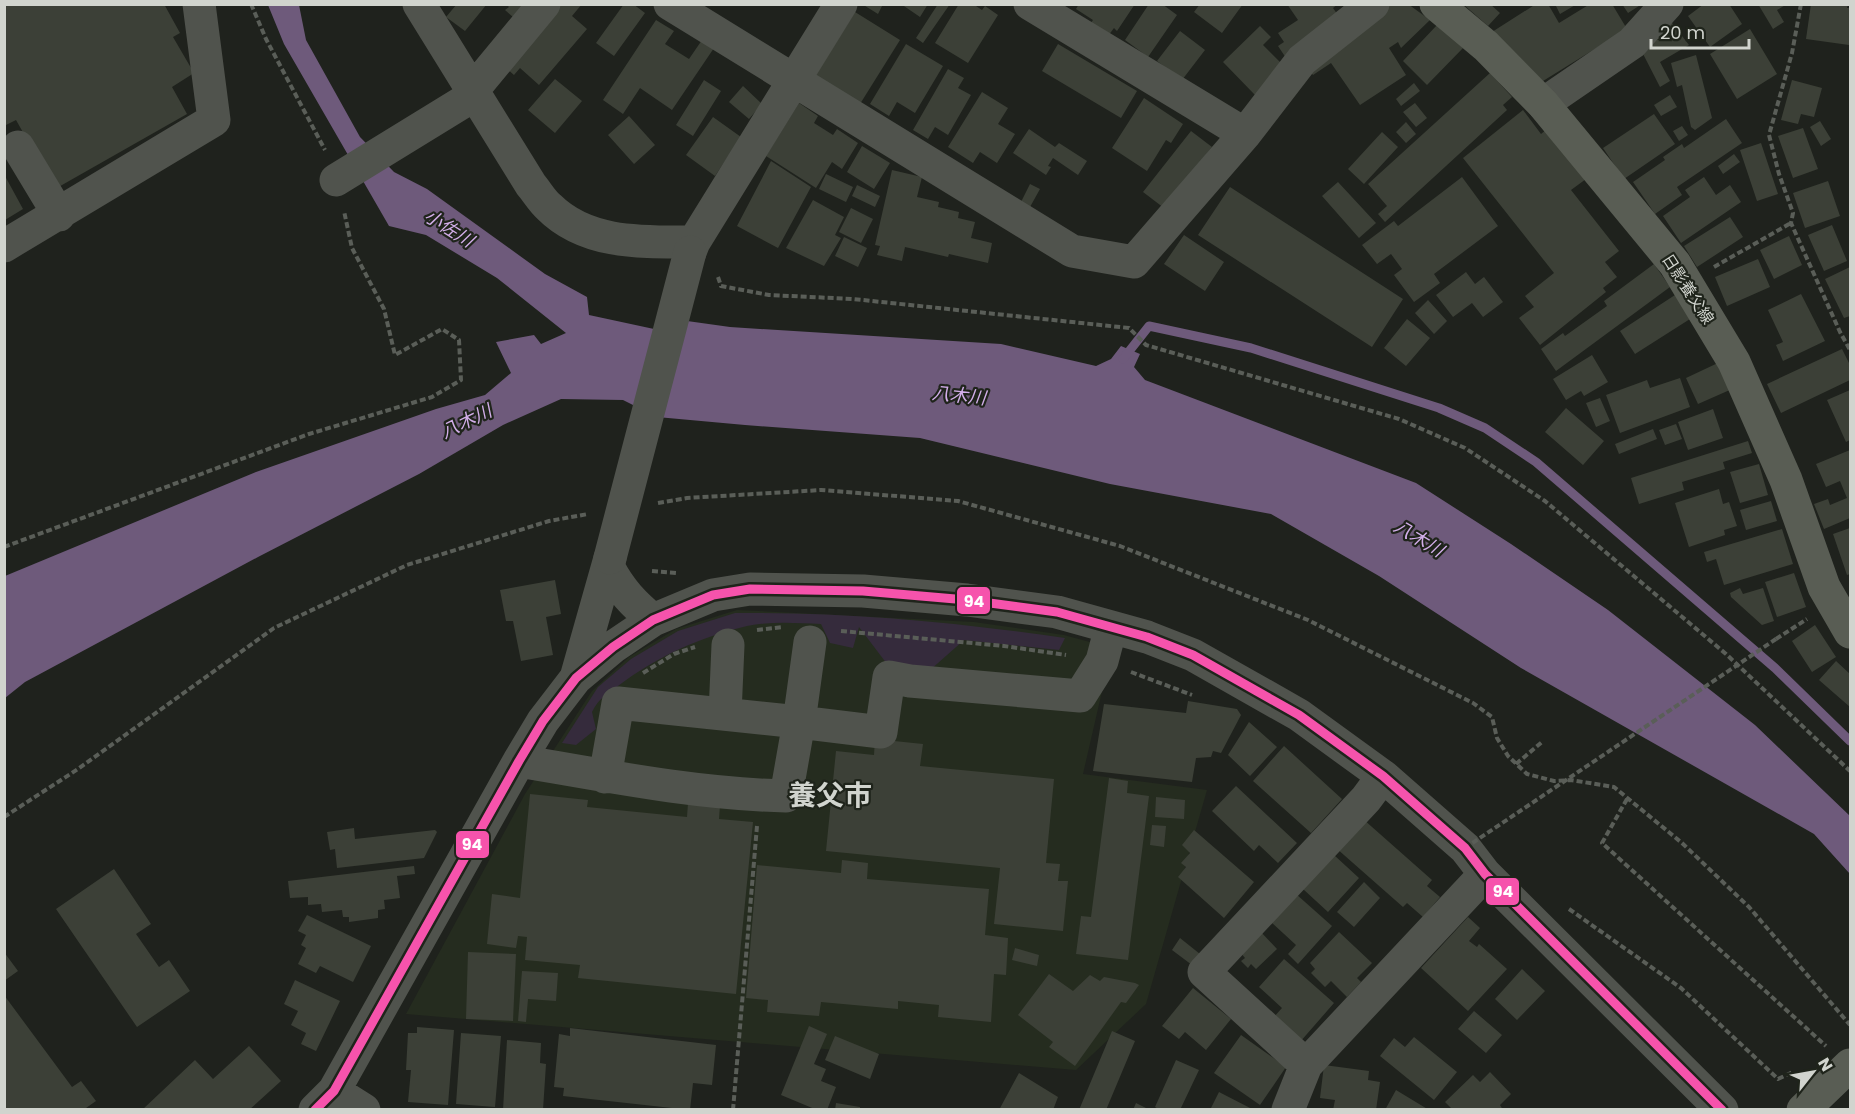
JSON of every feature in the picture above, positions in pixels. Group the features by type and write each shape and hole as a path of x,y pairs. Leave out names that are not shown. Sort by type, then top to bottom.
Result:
{"main road":[{"name":"日影養父線","path":"1436,4 1486,46 1543,104 1675,264 1734,362 1786,480 1824,587 1841,599 1851,632"},
{"path":"1803,1110 1838,1056"}],"street":[{"path":"4,246 214,120 199,4"},
{"path":"419,4 468,96 549,207 574,225 597,235 627,241 692,247"},
{"path":"336,180 468,96 544,4"},
{"path":"670,4 1072,251 1134,262 1245,134 1302,60 1374,4"},
{"path":"576,678 610,563 692,247 841,4"},
{"path":"1030,4 1245,134"},
{"path":"1543,104 1632,43 1667,4"},
{"path":"18,147 59,215"},
{"path":"610,563 615,581 632,602 652,620"},
{"path":"364,1110 325,1100 543,721 576,678 613,647 652,620 713,595 750,589 863,591 967,600 1057,612 1111,627 1193,655 1299,715 1383,776 1475,859 1722,1110"},
{"path":"605,777 618,702 881,732 889,677 910,681 1080,696 1102,661 1111,627"},
{"path":"519,760 605,777 786,796 810,642"},
{"path":"724,714 728,645"},
{"path":"1306,1065 1204,972 1366,799 1383,776"},
{"path":"1288,1110 1306,1065 1475,859"}],"path":[{"path":"4,547 309,434 432,398 461,380 459,340 442,329 395,355 384,309 352,248 336,180 336,170 266,39 250,4"},
{"path":"1801,4 1792,52 1768,135 1793,213 1791,223 1840,332 1851,350"},
{"path":"1685,283 1791,223"},
{"path":"692,247 707,250 721,286 769,295 854,299 1129,328 1146,345 1399,419 1466,448 1545,501 1726,654 1851,771"},
{"path":"1475,859 1776,639"},
{"path":"1102,661 1201,697"},
{"path":"1473,703 1492,717 1497,738 1508,756 1527,774 1554,781 1571,780 1614,787 1682,843 1749,907 1851,1025"},
{"path":"1516,764 1542,742"},
{"path":"733,1110 760,795"},
{"path":"1628,799 1602,843 1838,1056"},
{"path":"1562,904 1681,988 1778,1079 1797,1071"}],"shaded area":[{"path":"737,610 974,622 1064,635 1112,648 1083,774 1207,790 1146,1004 1076,1070 406,1014 525,794 592,691 629,657 676,629"},
{"path":"735,613 818,614 900,619 1065,638 1059,650 964,640 929,671 887,664 859,627 853,648 830,643 821,624 756,624 696,642 648,666 606,694 597,703 592,712 596,729 576,745 562,743 598,687 631,659 678,631"}],"water":[{"path":"268,5 299,5 306,40 360,137 394,172 427,189 545,274 587,297 589,315 654,329 680,320 730,327 1001,344 1096,366 1111,359 1121,346 1140,354 1134,367 1145,380 1416,483 1608,610 1755,725 1850,816 1850,874 1814,834 1521,668 1379,576 1271,514 1110,484 920,438 657,417 623,400 561,399 503,425 419,474 25,682 5,698 5,576 256,472 436,409 485,395 511,373 496,342 534,335 541,344 566,333 497,278 426,235 389,226 284,44"}],"building":[{"path":"4,4 164,4 180,33 173,37 194,73 172,87 187,114 55,189 16,120 4,126"},
{"path":"457,4 487,4 465,31 446,17"},
{"path":"506,4 524,4 513,17 505,10 509,7"},
{"path":"562,4 582,4 572,16 587,29 539,85 520,68 514,75 506,68"},
{"path":"624,4 633,4 645,13 614,56 596,43"},
{"path":"862,4 883,4 878,14"},
{"path":"901,4 928,4 920,17"},
{"path":"938,4 950,4 923,43 916,38"},
{"path":"959,4 973,4 982,10 985,6 998,15 968,63 935,43"},
{"path":"1079,4 1135,4 1117,31 1114,28 1108,36 1090,24 1093,20 1076,9"},
{"path":"1149,4 1162,4 1177,15 1148,57 1125,40"},
{"path":"1200,4 1243,4 1222,33 1194,12"},
{"path":"1287,4 1338,4 1333,8 1342,21 1286,58 1278,46 1284,42 1278,33 1298,20"},
{"path":"1389,4 1408,4 1430,20 1401,48 1398,42 1389,48 1406,75 1360,105 1331,63 1313,75 1307,68"},
{"path":"1463,4 1490,4 1500,13 1488,26"},
{"path":"1536,4 1548,4 1559,23 1590,4 1612,4 1627,29 1543,81 1492,32"},
{"path":"1555,4 1577,4 1560,14"},
{"path":"1622,4 1642,4 1628,13"},
{"path":"1704,4 1729,4 1742,24 1710,47 1688,16"},
{"path":"1758,4 1787,4 1777,10 1784,22 1773,29"},
{"path":"1811,4 1848,4 1847,8 1850,8 1849,45 1806,39"},
{"path":"855,12 900,40 860,104 815,76"},
{"path":"1669,19 1689,45 1660,62 1670,81 1660,87 1641,50"},
{"path":"656,20 674,31 665,44 689,59 702,40 714,48 672,110 640,88 623,114 603,100"},
{"path":"1438,24 1463,48 1427,85 1403,61"},
{"path":"1260,26 1271,37 1263,45 1284,66 1255,95 1223,62"},
{"path":"1750,29 1777,74 1737,99 1710,54"},
{"path":"1180,31 1205,50 1182,80 1157,61"},
{"path":"906,44 943,66 915,113 897,102 889,116 870,104"},
{"path":"1058,44 1137,91 1121,118 1042,71"},
{"path":"1696,55 1712,118 1695,130 1691,127 1682,85 1677,87 1671,63"},
{"path":"948,69 964,78 958,88 971,95 948,135 935,127 928,139 913,130"},
{"path":"1490,73 1512,97 1503,105 1507,110 1385,222 1378,214 1387,206 1368,184"},
{"path":"555,79 582,101 555,133 528,110"},
{"path":"704,80 721,91 693,136 676,125"},
{"path":"1792,80 1822,88 1814,117 1801,114 1798,124 1781,120"},
{"path":"1414,83 1420,91 1401,106 1396,99"},
{"path":"743,86 762,104 749,119 729,102"},
{"path":"982,92 1008,108 998,124 1015,134 997,163 980,152 973,163 948,147"},
{"path":"1670,95 1677,107 1661,116 1654,105"},
{"path":"1144,98 1183,124 1171,143 1166,140 1147,171 1112,148"},
{"path":"799,103 818,116 814,123 833,135 837,129 858,143 842,169 832,162 816,188 766,156"},
{"path":"1415,103 1427,118 1416,127 1403,112"},
{"path":"1523,110 1541,134 1547,129 1586,179 1571,190 1619,251 1605,262 1617,277 1603,288 1606,292 1540,345 1519,318 1534,307 1525,296 1554,273 1463,158"},
{"path":"1654,114 1675,144 1624,179 1603,148"},
{"path":"629,116 655,145 634,164 608,135"},
{"path":"713,117 741,137 715,176 686,155"},
{"path":"1726,119 1742,143 1677,187 1682,195 1655,214 1633,182 1665,160 1663,157 1682,144 1684,148"},
{"path":"1820,121 1831,139 1821,146 1810,127"},
{"path":"1406,122 1416,134 1406,143 1396,132"},
{"path":"1682,126 1688,135 1679,141 1673,131"},
{"path":"1803,128 1818,169 1793,178 1778,136"},
{"path":"1029,129 1055,147 1059,143 1087,161 1078,175 1053,158 1046,175 1013,153"},
{"path":"1191,131 1212,147 1164,208 1143,192"},
{"path":"1382,132 1398,147 1364,184 1348,169"},
{"path":"1761,143 1778,194 1757,201 1740,150"},
{"path":"862,146 890,163 874,189 847,172"},
{"path":"1734,154 1740,162 1723,174 1718,166"},
{"path":"771,161 811,187 778,248 737,226"},
{"path":"892,170 922,177 917,197 939,202 938,207 959,212 958,218 975,222 971,238 992,243 988,263 905,247 902,261 877,255 880,246 875,245"},
{"path":"826,174 853,187 846,202 819,189"},
{"path":"5,176 23,209 5,220"},
{"path":"1462,177 1498,226 1434,274 1440,283 1414,302 1394,275 1402,269 1391,254 1377,264 1362,245 1394,221 1398,226"},
{"path":"1704,177 1716,195 1730,185 1741,202 1681,243 1663,216 1690,197 1685,190"},
{"path":"1828,181 1840,216 1805,228 1793,193"},
{"path":"1338,182 1376,223 1359,238 1322,196"},
{"path":"1030,184 1040,189 1030,207 1021,202"},
{"path":"857,185 880,196 875,207 852,196"},
{"path":"1230,187 1403,299 1372,347 1198,235"},
{"path":"813,200 844,217 835,235 841,238 824,266 786,248"},
{"path":"851,208 873,219 861,243 839,232"},
{"path":"1730,217 1743,237 1697,267 1684,246"},
{"path":"1832,225 1847,261 1824,271 1808,235"},
{"path":"1184,235 1224,262 1205,291 1164,264"},
{"path":"1789,236 1802,265 1774,279 1760,250"},
{"path":"844,237 867,248 858,267 835,256"},
{"path":"1758,259 1770,287 1727,306 1715,277"},
{"path":"1654,264 1670,287 1556,371 1541,349 1563,333 1565,336 1607,306 1604,301"},
{"path":"1850,267 1850,316 1844,318 1825,279"},
{"path":"1466,272 1475,284 1484,277 1503,302 1483,317 1472,303 1453,317 1436,295"},
{"path":"1801,294 1825,341 1783,361 1776,345 1783,342 1768,310"},
{"path":"1675,295 1690,319 1635,354 1620,331"},
{"path":"1428,300 1447,321 1434,334 1415,313"},
{"path":"1407,319 1430,338 1406,366 1384,348"},
{"path":"1842,349 1850,365 1850,380 1781,413 1767,384"},
{"path":"1592,355 1608,382 1584,396 1581,391 1566,400 1553,379"},
{"path":"1720,362 1732,389 1698,404 1686,378"},
{"path":"1680,378 1690,407 1620,433 1606,395 1647,380 1650,388"},
{"path":"1850,390 1850,440 1846,442 1827,400"},
{"path":"1600,398 1610,421 1596,427 1586,403"},
{"path":"1566,408 1604,441 1583,465 1545,432"},
{"path":"1713,409 1723,438 1688,450 1678,422"},
{"path":"1676,424 1682,439 1665,445 1659,430"},
{"path":"1653,429 1657,439 1619,454 1615,444"},
{"path":"1748,441 1752,453 1723,462 1725,469 1682,482 1684,490 1639,504 1631,478"},
{"path":"1850,450 1850,518 1824,529 1814,504 1828,499 1830,505 1847,498 1840,481 1826,487 1816,464"},
{"path":"1759,464 1768,495 1740,503 1730,472"},
{"path":"1719,489 1723,504 1729,502 1737,526 1724,530 1725,535 1689,547 1675,503"},
{"path":"1771,501 1777,521 1746,530 1740,510"},
{"path":"1850,528 1850,574 1847,575 1833,534"},
{"path":"1782,529 1793,564 1724,585 1716,559 1707,562 1704,552"},
{"path":"1794,573 1806,607 1777,617 1765,582"},
{"path":"555,580 561,614 546,617 553,655 521,661 513,621 506,621 500,590"},
{"path":"1740,588 1743,594 1763,588 1774,621 1762,625 1731,597 1730,593"},
{"path":"1815,625 1836,657 1812,672 1792,641"},
{"path":"1836,661 1850,674 1850,707 1819,680"},
{"path":"1188,701 1237,709 1241,715 1221,753 1213,751 1211,757 1196,758 1192,782 1093,771 1104,704 1186,713"},
{"path":"1249,722 1277,747 1250,776 1228,755"},
{"path":"875,739 923,744 920,766 1054,779 1046,863 1060,864 1058,881 1068,881 1063,931 994,924 1000,868 826,851 836,751 874,755"},
{"path":"1284,746 1342,799 1311,833 1253,781"},
{"path":"1109,778 1128,781 1127,793 1149,796 1128,960 1076,954 1081,916 1091,917"},
{"path":"1236,786 1297,843 1278,863 1259,845 1254,851 1212,811"},
{"path":"530,794 588,800 587,807 687,817 688,803 720,805 719,819 753,822 736,994 578,978 580,965 525,960 527,937 518,936 516,948 487,944 492,894 520,898"},
{"path":"1156,797 1185,800 1184,819 1155,817"},
{"path":"1363,819 1432,880 1427,886 1440,897 1423,917 1407,903 1403,907 1336,848"},
{"path":"1152,825 1166,826 1164,847 1150,845"},
{"path":"354,828 355,839 435,830 437,832 424,858 337,868 335,849 330,850 327,832"},
{"path":"1194,830 1254,882 1224,918 1178,877 1186,867 1181,863 1190,853 1182,845"},
{"path":"1334,855 1359,878 1328,912 1303,889"},
{"path":"842,860 868,863 867,879 989,889 985,935 1008,938 1006,975 994,974 991,1022 938,1017 939,1005 898,1001 898,1009 821,1002 819,1016 767,1012 768,1000 746,998 757,865 841,873"},
{"path":"414,866 415,874 397,876 400,898 384,900 385,909 378,910 378,918 349,922 349,917 343,917 342,910 322,912 321,904 308,905 308,897 290,898 288,881"},
{"path":"114,869 151,924 136,934 159,967 169,960 190,991 137,1027 56,909"},
{"path":"1364,882 1380,898 1354,927 1337,912"},
{"path":"1296,894 1332,926 1298,964 1288,954 1296,945 1271,922"},
{"path":"307,915 371,946 353,982 320,966 316,973 298,964 306,948 301,945 306,935 298,931"},
{"path":"1468,917 1480,928 1469,941 1477,947 1479,944 1507,969 1468,1011 1421,968"},
{"path":"1260,931 1277,949 1256,969 1251,964 1248,968 1241,961 1245,958 1239,951"},
{"path":"1339,932 1372,963 1357,978 1361,982 1347,997 1331,981 1325,987 1311,973 1315,969 1310,963"},
{"path":"1180,938 1200,954 1192,965 1172,950"},
{"path":"1015,948 1039,955 1037,966 1012,960"},
{"path":"4,952 18,971 4,981"},
{"path":"468,952 516,954 513,1021 466,1019"},
{"path":"1284,959 1334,1003 1300,1042 1273,1018 1282,1008 1259,987"},
{"path":"1522,969 1545,991 1517,1020 1495,999"},
{"path":"522,971 558,973 556,1001 528,999 526,1022 518,1021"},
{"path":"1049,974 1073,991 1090,975 1100,981 1104,977 1139,985 1126,1003 1121,1002 1075,1066 1049,1047 1053,1042 1018,1015"},
{"path":"295,980 340,1001 316,1051 301,1044 306,1033 291,1025 298,1011 284,1004"},
{"path":"1193,988 1231,1019 1206,1050 1185,1032 1179,1039 1162,1026"},
{"path":"4,995 72,1087 81,1081 96,1101 86,1108 88,1110 4,1110"},
{"path":"1474,1011 1502,1035 1486,1053 1458,1029"},
{"path":"809,1026 827,1034 814,1064 826,1069 821,1081 836,1087 827,1110 817,1110 781,1095"},
{"path":"417,1027 454,1030 448,1105 408,1102 411,1070 406,1070 408,1033 417,1033"},
{"path":"570,1028 716,1045 712,1085 693,1083 690,1110 563,1096 564,1088 554,1087 559,1034 570,1036"},
{"path":"1112,1031 1135,1041 1106,1110 1079,1110"},
{"path":"461,1033 501,1036 495,1107 456,1104"},
{"path":"1241,1035 1286,1067 1260,1105 1214,1073"},
{"path":"835,1036 879,1054 870,1079 825,1060"},
{"path":"1414,1037 1457,1072 1434,1100 1380,1056 1394,1038 1405,1047"},
{"path":"507,1040 541,1043 540,1063 546,1064 543,1110 503,1110"},
{"path":"249,1046 281,1081 249,1110 142,1110 195,1060 213,1079"},
{"path":"1176,1060 1199,1070 1180,1110 1160,1110 1155,1107"},
{"path":"1324,1065 1369,1071 1368,1080 1380,1082 1376,1110 1333,1110 1335,1100 1320,1098"},
{"path":"1490,1072 1511,1094 1500,1105 1503,1110 1453,1110 1445,1102 1473,1075 1480,1082"},
{"path":"1019,1073 1058,1097 1053,1110 999,1110"},
{"path":"1396,1090 1429,1110 1385,1110"},
{"path":"1219,1092 1254,1110 1210,1110"},
{"path":"836,1103 860,1107 860,1110 835,1110"},
{"path":"1136,1103 1150,1110 1133,1110"}],"waterway":[{"path":"1123,359 1149,326 1251,348 1439,408 1485,428 1536,462 1775,668 1850,741"}],"transit line":[{"name":"94","path":"315,1110 334,1091 519,761 543,721 576,678 613,647 653,620 713,595 750,589 863,591 967,600 1057,612 1147,637 1193,655 1299,715 1383,776 1465,848 1485,874 1722,1110"}],"district":[{"name":"養父市","path":"830,795"}],"water label":[{"name":"小佐川","path":"449,228"},
{"name":"八木川","path":"959,395"},
{"name":"八木川","path":"466,421"},
{"name":"八木川","path":"1419,538"}]}
